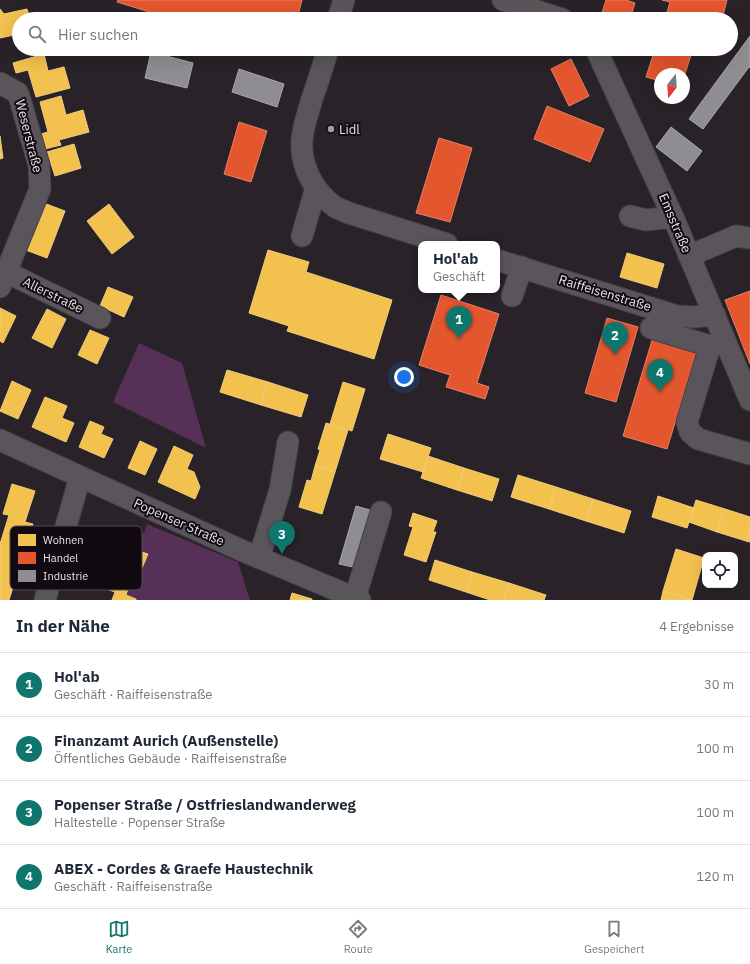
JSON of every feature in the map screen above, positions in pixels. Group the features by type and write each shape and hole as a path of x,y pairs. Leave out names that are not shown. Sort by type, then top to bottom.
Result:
{"street":[{"path":"340,12 344,0"},
{"path":"503,0 540,12"},
{"path":"326,56 305,124 302,141 302,154 306,170 316,188 335,207 348,213 437,241"},
{"name":"Emsstraße","path":"599,56 673,217 715,316 718,344 750,400"},
{"name":"Weserstraße","path":"0,83 18,93 39,165 40,188 3,280"},
{"path":"302,236 316,188"},
{"path":"630,216 646,220 673,217"},
{"path":"690,256 736,236 750,238"},
{"name":"Raiffeisenstraße","path":"500,261 677,316 715,316"},
{"path":"512,296 522,267"},
{"name":"Allerstraße","path":"3,280 100,318"},
{"path":"651,328 718,344 687,422 690,432 698,439 750,454"},
{"name":"Popenser Straße","path":"0,440 259,558 351,598"},
{"path":"259,558 280,490 288,442"},
{"path":"66,526 80,477"},
{"path":"351,598 381,512"},
{"path":"45,600 48,590"}],"shaded area":[{"path":"139,343 182,363 206,448 113,402"},
{"path":"147,524 238,562 250,600 136,600 126,595 128,590 142,590 142,568 148,554 142,552 142,533 144,533"}],"building: Wohnen":[{"path":"0,9 4,14 12,12 12,35 0,38"},
{"path":"27,9 28,12 13,12"},
{"path":"37,56 44,56 48,71 64,67 70,88 36,97 28,70 16,73 13,63"},
{"path":"61,96 66,115 83,110 89,132 59,140 61,145 45,149 41,134 48,132 40,102"},
{"path":"0,136 3,158 0,159"},
{"path":"74,144 81,168 55,176 47,152"},
{"path":"41,202 65,211 47,258 23,249"},
{"path":"109,204 134,237 112,254 87,221"},
{"path":"268,250 309,262 306,272 392,300 374,359 287,331 289,326 249,313"},
{"path":"627,253 664,264 657,288 620,277"},
{"path":"108,287 133,297 124,317 100,306"},
{"path":"0,308 16,316 3,343 0,341"},
{"path":"47,309 66,319 52,348 32,338"},
{"path":"90,330 109,338 97,364 78,355"},
{"path":"227,370 268,382 261,405 220,392"},
{"path":"12,381 31,390 18,419 0,411"},
{"path":"268,382 308,395 301,417 261,405"},
{"path":"343,382 365,389 352,431 330,424"},
{"path":"45,397 67,406 62,418 74,423 66,442 32,427"},
{"path":"90,421 104,427 101,434 113,439 104,458 79,447"},
{"path":"326,423 348,430 335,472 315,466 320,450 318,449"},
{"path":"388,434 431,448 423,472 380,459"},
{"path":"140,441 157,449 145,475 128,468"},
{"path":"174,446 193,455 187,469 194,472 200,487 195,499 158,482"},
{"path":"428,456 464,468 457,490 421,478"},
{"path":"315,466 335,472 322,514 299,507 307,480 311,481"},
{"path":"464,468 499,479 492,501 457,490"},
{"path":"518,475 556,487 549,509 511,497"},
{"path":"12,484 35,491 25,522 33,524 32,526 10,526 10,590 12,590 9,600 0,600 0,544 9,515 3,514"},
{"path":"556,487 593,499 586,521 549,509"},
{"path":"658,496 694,508 687,528 652,517"},
{"path":"593,499 631,511 624,533 586,521"},
{"path":"696,500 725,509 717,532 689,522"},
{"path":"725,509 750,517 750,529 746,541 717,532"},
{"path":"413,513 437,521 433,532 436,532 426,562 404,555 413,527 409,526"},
{"path":"750,529 750,542 746,541"},
{"path":"676,549 702,557 702,565 692,600 663,591"},
{"path":"142,552 148,554 142,568"},
{"path":"435,560 472,572 466,592 429,580"},
{"path":"472,572 509,583 504,600 490,600 466,592"},
{"path":"509,583 546,595 544,600 504,600"},
{"path":"110,590 128,590 126,595 136,600 112,600 115,592"},
{"path":"663,591 692,600 661,600"},
{"path":"292,593 312,599 312,600 290,600"}],"building: Handel":[{"path":"118,0 302,0 299,12 150,12 117,2"},
{"path":"606,0 626,0 635,3 632,12 602,12"},
{"path":"662,0 727,0 724,12 667,12 670,2"},
{"path":"653,56 691,56 687,68 654,68 654,79 646,77"},
{"path":"571,59 589,96 569,106 551,69"},
{"path":"547,106 604,129 590,162 534,139"},
{"path":"239,122 267,131 251,182 224,174"},
{"path":"439,138 472,148 450,222 416,213"},
{"path":"750,291 750,364 725,300"},
{"path":"441,295 499,314 477,383 489,387 485,399 446,387 450,375 419,365"},
{"path":"607,318 638,327 616,402 585,393"},
{"path":"654,334 698,347 667,449 623,436"}],"building: Industrie":[{"path":"750,36 750,68 749,67 703,129 689,119 735,56 738,56 738,52"},
{"path":"150,56 166,56 193,63 187,88 145,78"},
{"path":"239,69 284,84 277,107 232,92"},
{"path":"671,127 702,151 687,171 656,147"},
{"path":"356,506 370,510 353,567 339,564"}],"place":[{"name":"Lidl","path":"331,129"},
{"name":"Hol'ab","path":"459,339"},
{"name":"Finanzamt Aurich (Außenstelle)","path":"615,355"},
{"name":"ABEX - Cordes & Graefe Haustechnik","path":"660,392"},
{"name":"Popenser Straße / Ostfrieslandwanderweg","path":"282,554"}]}
